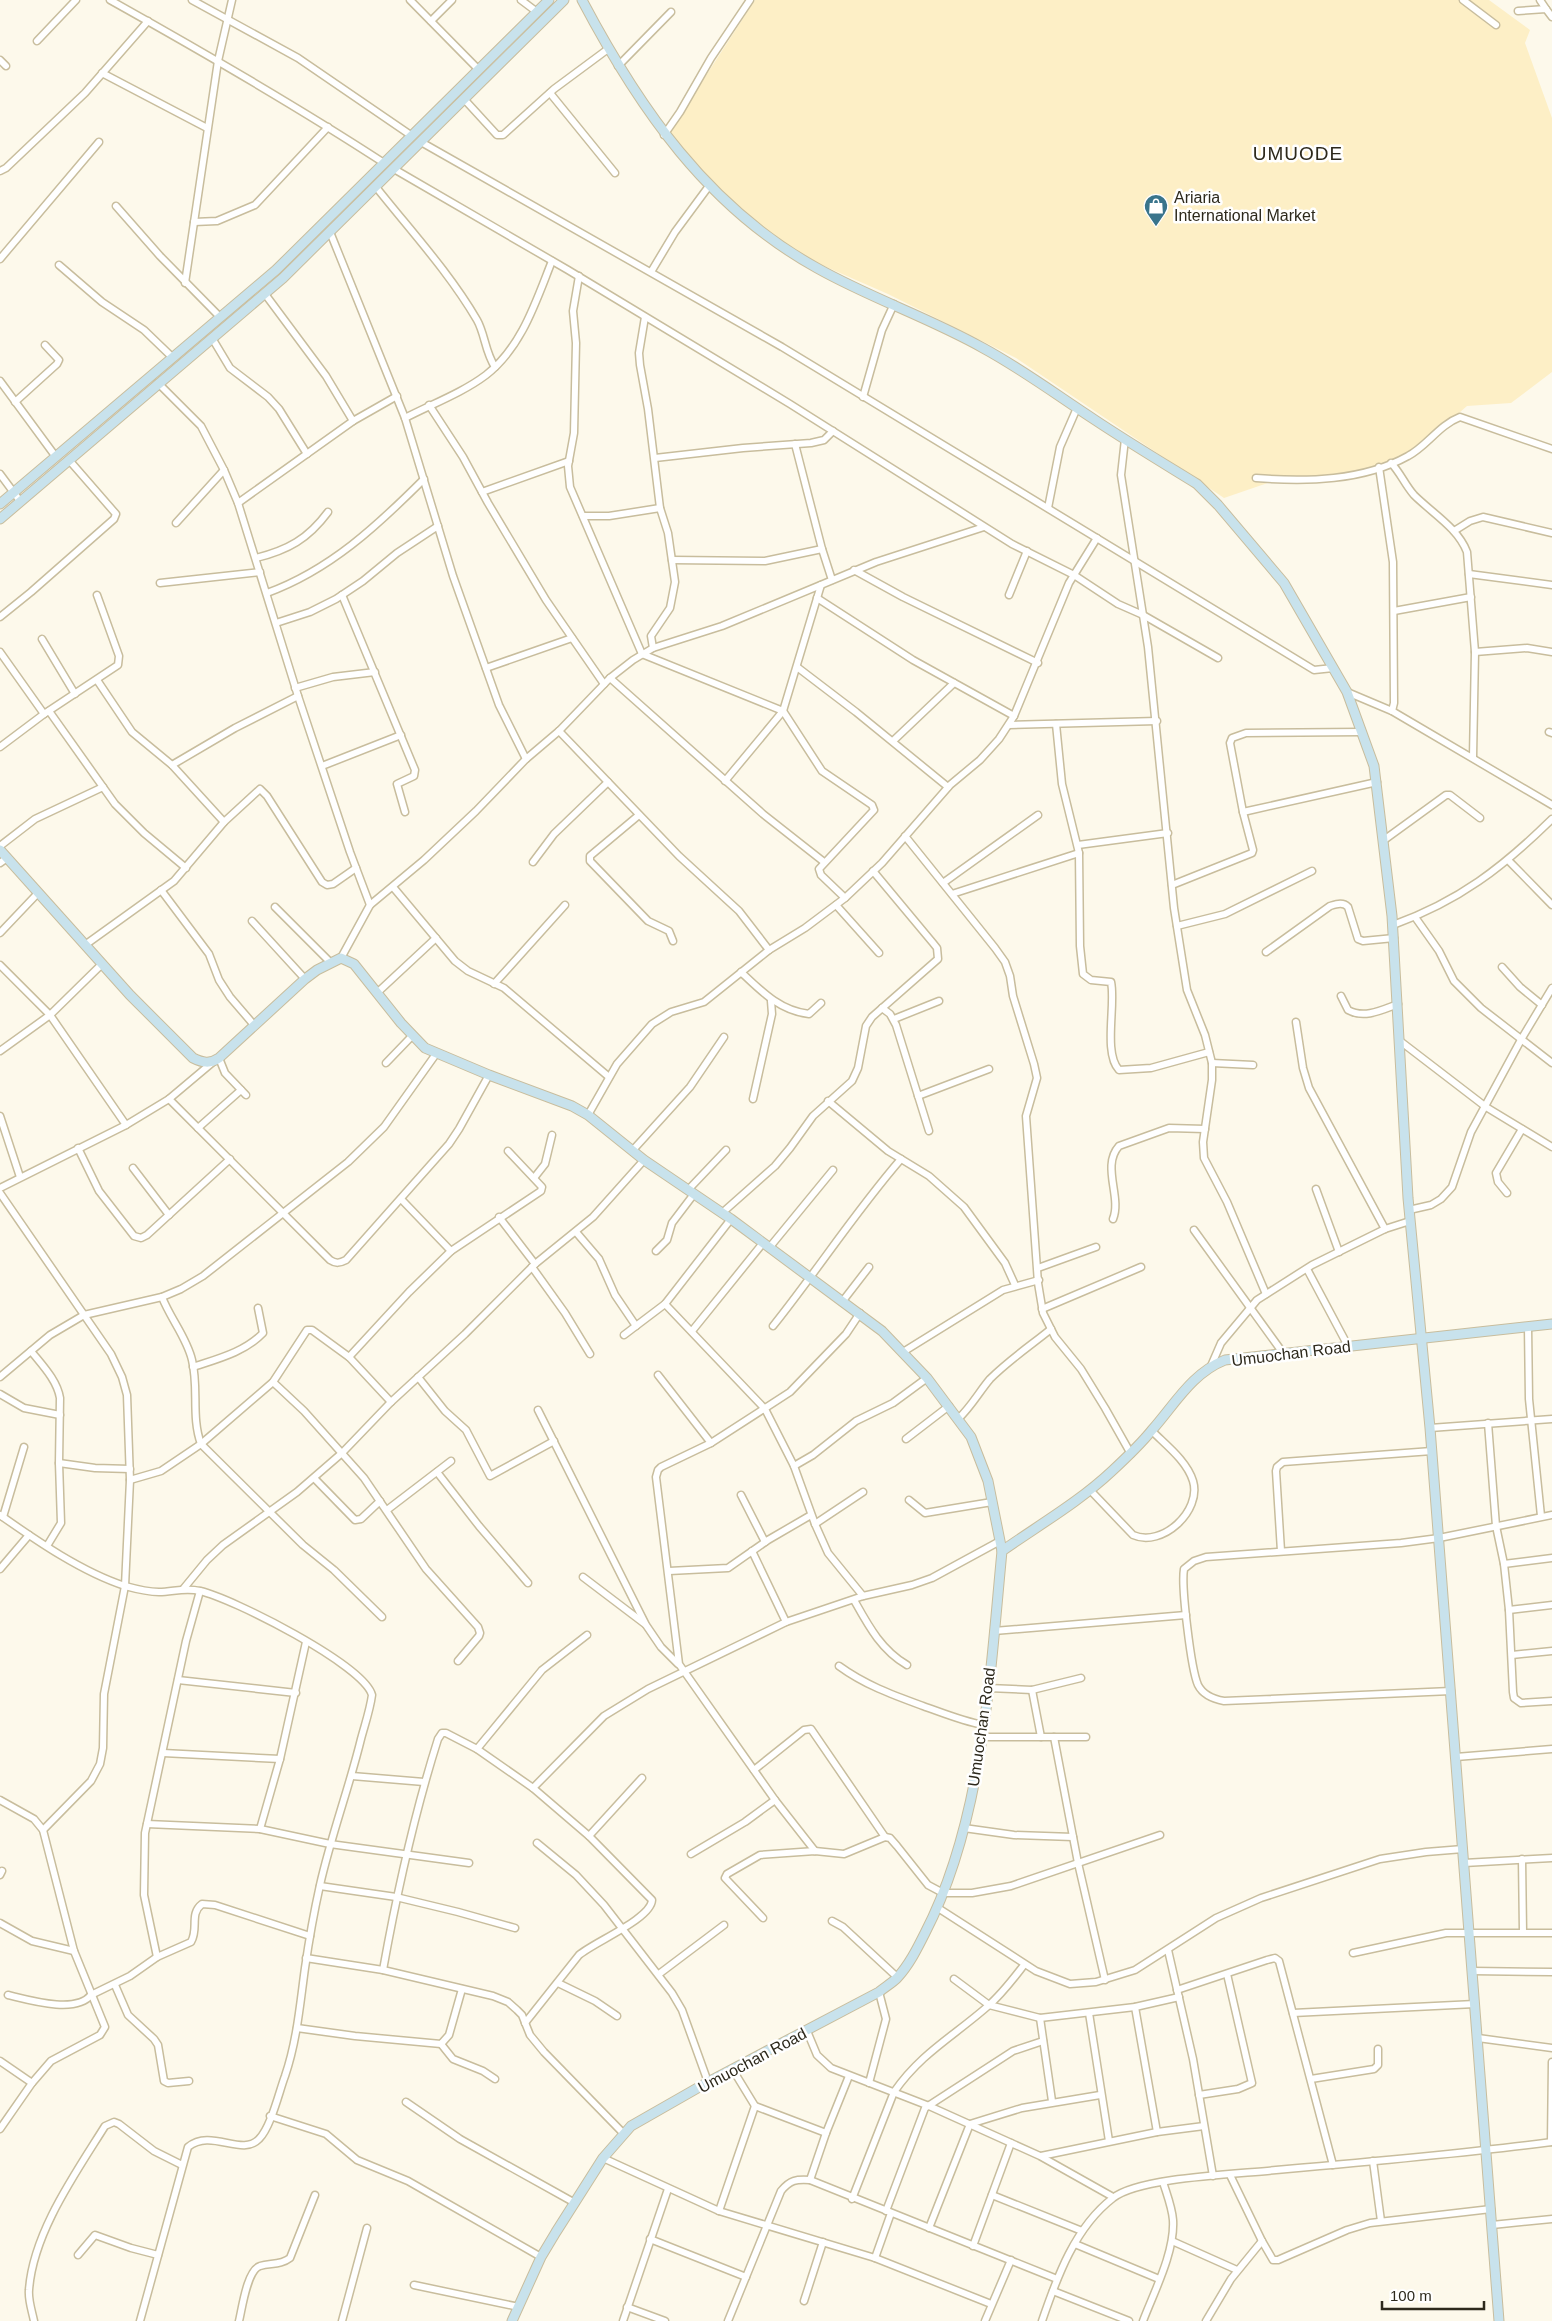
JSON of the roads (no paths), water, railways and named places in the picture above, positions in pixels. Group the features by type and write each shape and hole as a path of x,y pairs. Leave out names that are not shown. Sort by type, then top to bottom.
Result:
{"main road":[{"path":"0,504 276,270 549,0"},
{"path":"0,519 265,294 376,187 564,0"},
{"path":"582,0 618,66 664,134 709,186 750,222 781,246 817,268 984,348 1197,484 1218,505 1284,583 1347,692 1374,766 1393,925 1409,1210 1432,1451 1499,2321"},
{"path":"0,850 4,860 38,893 102,964 193,1058 202,1062 216,1060 306,979 330,962 341,958 354,964 412,1036 436,1054 572,1106 588,1115 644,1160 731,1219 842,1302 860,1313 882,1330 903,1352 927,1378 958,1419 976,1447 988,1481 1002,1551"},
{"name":"Umuochan Road","path":"512,2321 541,2257 603,2158 623,2134 641,2118 879,1992 897,1978 914,1955 938,1908 964,1828 983,1725 1002,1551 1090,1490 1131,1454 1198,1376 1211,1366 1225,1360 1552,1324"}],"street":[{"path":"36,42 76,0"},
{"path":"110,0 218,61 384,163"},
{"path":"192,0 298,58 412,136"},
{"path":"185,283 218,61 232,0"},
{"path":"410,0 478,69"},
{"path":"430,21 452,0"},
{"path":"522,0 540,7"},
{"path":"664,134 680,112 711,58 750,0"},
{"path":"1463,0 1496,24"},
{"path":"1540,0 1552,17"},
{"path":"1518,11 1546,9"},
{"path":"618,66 672,12"},
{"path":"0,171 6,168 80,98 148,21"},
{"path":"464,99 500,136 550,93 608,49"},
{"path":"0,60 6,66"},
{"path":"102,73 207,128"},
{"path":"550,93 614,173"},
{"path":"194,222 217,221 256,205 328,127"},
{"path":"0,259 99,142"},
{"path":"421,142 782,347 1314,670 1332,668"},
{"path":"394,169 579,276 833,431 984,527 1074,575 1118,604 1218,658"},
{"path":"651,272 675,232 709,186"},
{"path":"376,187 438,265 478,321 486,348 495,367"},
{"path":"116,206 185,283 220,317"},
{"path":"330,232 405,418 453,576 486,668 500,705 526,759"},
{"path":"405,418 461,390 486,375 495,367 522,333 552,261"},
{"path":"59,265 102,302 144,330 172,357"},
{"path":"579,276 573,311 576,343 574,433 569,461 570,487 642,654 783,711 822,771 874,808 819,869 821,875 845,898"},
{"path":"265,294 326,376 353,421"},
{"path":"863,397 882,330 894,304"},
{"path":"645,317 639,353 655,458 660,508 672,560 674,591 666,615 651,636 653,648"},
{"path":"212,338 230,368 268,397 279,409 307,454"},
{"path":"16,402 57,364 59,360 46,345"},
{"path":"0,381 56,457"},
{"path":"158,384 201,426 224,470 238,503 268,593 295,688 370,905"},
{"path":"238,503 353,421 397,396"},
{"path":"428,405 464,457 482,492 546,600 604,684"},
{"path":"1048,508 1060,447 1077,408"},
{"path":"1256,478 1343,478 1408,456 1451,420 1460,417 1552,449"},
{"path":"655,458 819,441 828,437 833,431"},
{"path":"1125,439 1121,475 1157,721 1177,926 1187,990 1206,1035 1212,1063 1212,1080 1203,1142 1204,1158 1227,1202 1266,1294"},
{"path":"795,444 822,550 832,580"},
{"path":"0,617 114,519 116,514 69,460"},
{"path":"482,492 569,461"},
{"path":"1391,462 1401,473 1413,493 1454,531 1464,543 1467,552 1475,652 1473,758"},
{"path":"1379,467 1393,562 1394,704 1392,711"},
{"path":"176,523 224,470"},
{"path":"0,474 20,501"},
{"path":"268,593 311,574 355,544 394,510 424,479"},
{"path":"583,516 609,516 660,508"},
{"path":"256,558 286,549 315,528 328,512"},
{"path":"1454,531 1470,521 1483,518 1552,533"},
{"path":"276,623 310,612 342,595 398,552 438,526"},
{"path":"341,958 370,905 393,887 476,811 526,759 559,731 622,667 653,648 722,626 854,570 984,527"},
{"path":"588,1115 617,1064 652,1024 671,1012 704,1002 769,950 805,928 845,898 874,872 948,787 980,760 1010,725 1074,575 1097,538"},
{"path":"672,560 765,561 822,550"},
{"path":"1009,595 1027,551"},
{"path":"854,570 903,597 1038,663"},
{"path":"160,583 260,572"},
{"path":"1469,574 1552,585"},
{"path":"725,780 783,711 821,585"},
{"path":"0,747 118,665 120,661 97,595"},
{"path":"342,595 416,772 414,776 397,784 405,812"},
{"path":"817,598 913,660 1014,716"},
{"path":"1394,611 1471,598"},
{"path":"486,668 572,638"},
{"path":"42,639 75,694"},
{"path":"1475,652 1527,648 1552,652"},
{"path":"0,652 130,820 186,868"},
{"path":"797,667 893,741 948,787"},
{"path":"295,688 333,677 375,672"},
{"path":"610,678 763,814 824,862"},
{"path":"97,680 132,732 172,765 224,822"},
{"path":"893,741 954,683"},
{"path":"1347,692 1392,711 1552,805"},
{"path":"172,765 235,728 298,696"},
{"path":"1010,725 1157,721"},
{"path":"1056,724 1062,784 1079,853 1080,946 1083,974 1091,980 1111,982 1111,1043 1116,1067 1119,1070 1151,1068 1209,1052"},
{"path":"559,731 679,856 739,911 769,950"},
{"path":"1172,885 1252,853 1254,848 1243,812 1230,743 1232,738 1238,734 1256,732 1362,732"},
{"path":"322,766 401,735"},
{"path":"533,862 554,834 608,782"},
{"path":"1243,812 1376,782"},
{"path":"0,846 35,819 103,787"},
{"path":"85,945 174,881 224,822 252,795 262,789 322,882 327,885 333,884 356,868"},
{"path":"1384,840 1446,794 1480,818"},
{"path":"640,815 590,856 590,862 648,921 669,931 673,941"},
{"path":"943,883 1038,815"},
{"path":"1393,925 1415,917 1461,894 1508,860 1552,819"},
{"path":"1078,845 1168,834"},
{"path":"906,836 1005,962 1010,976 1013,996 1034,1064 1036,1083 1026,1116 1042,1309 1051,1329 1081,1369 1131,1454"},
{"path":"952,894 1079,853"},
{"path":"1508,860 1552,905"},
{"path":"1177,926 1228,912 1312,870"},
{"path":"722,1214 775,1166 813,1116 852,1081 856,1074 866,1026 882,1008 938,959 933,943 874,872"},
{"path":"393,887 455,961 468,971 504,988 609,1077"},
{"path":"161,890 210,954 219,980 230,997 254,1025"},
{"path":"0,933 38,893"},
{"path":"1266,952 1330,906 1338,903 1345,904 1348,908 1358,939 1363,941 1394,938"},
{"path":"494,984 565,905"},
{"path":"836,905 879,953"},
{"path":"275,907 330,962"},
{"path":"1415,917 1439,951 1454,981 1481,1008 1552,1063"},
{"path":"252,921 306,979"},
{"path":"378,992 436,938"},
{"path":"0,1051 50,1015 102,964"},
{"path":"0,965 50,1015 126,1125"},
{"path":"1502,966 1520,987 1542,1005"},
{"path":"741,972 771,1000 801,1013 809,1014 821,1003"},
{"path":"1409,1210 1431,1206 1447,1194 1471,1132 1522,1038 1552,988"},
{"path":"1341,996 1348,1010 1359,1014 1372,1013 1398,1004"},
{"path":"752,1099 772,1014 771,1000"},
{"path":"894,1019 940,1001"},
{"path":"882,1008 894,1019 929,1130"},
{"path":"1296,1022 1307,1083 1385,1229"},
{"path":"386,1063 412,1036"},
{"path":"633,1150 690,1087 724,1037"},
{"path":"1400,1041 1486,1107 1552,1147"},
{"path":"0,1377 50,1335 84,1315 162,1297 181,1289 203,1276 348,1162 384,1127 436,1054"},
{"path":"0,1188 126,1125 169,1099 216,1060 243,1092 198,1128"},
{"path":"1212,1063 1253,1065"},
{"path":"918,1096 990,1069"},
{"path":"169,1099 284,1211 330,1260 335,1263 341,1263 346,1260 449,1144 460,1129 489,1075"},
{"path":"828,1101 888,1151 929,1176 964,1206 1005,1263 1015,1285"},
{"path":"0,1116 20,1177"},
{"path":"1113,1219 1115,1209 1111,1172 1119,1146 1169,1128 1206,1130"},
{"path":"1507,1193 1498,1182 1496,1173 1522,1129"},
{"path":"534,1178 545,1164 552,1135"},
{"path":"78,1148 99,1191 134,1236 144,1237 230,1159"},
{"path":"349,1357 409,1292 451,1251 541,1191 542,1187 508,1150"},
{"path":"656,1251 667,1240 672,1223 691,1192 726,1150"},
{"path":"773,1326 811,1279 843,1231 901,1159"},
{"path":"184,1588 207,1560 223,1545 314,1478 342,1453 391,1402 534,1266 593,1217 644,1160"},
{"path":"133,1168 169,1215"},
{"path":"692,1331 833,1170"},
{"path":"1316,1189 1340,1252"},
{"path":"0,1192 111,1354 122,1377 127,1395 130,1480 125,1586 104,1694 103,1748 100,1764 91,1781 43,1830"},
{"path":"401,1199 451,1251"},
{"path":"498,1218 534,1266 590,1354"},
{"path":"624,1335 665,1304 731,1219"},
{"path":"1211,1366 1222,1343 1250,1307 1266,1294 1306,1269 1385,1229 1410,1220"},
{"path":"1194,1230 1283,1353"},
{"path":"576,1232 598,1259 615,1295 636,1326"},
{"path":"1038,1268 1096,1247"},
{"path":"842,1302 869,1267"},
{"path":"1042,1309 1141,1267"},
{"path":"1306,1269 1348,1346"},
{"path":"903,1352 970,1310 1015,1285 1039,1280"},
{"path":"162,1297 168,1313 189,1350 193,1367 195,1423 201,1444 303,1545 334,1570 382,1617"},
{"path":"665,1304 765,1409 794,1466 811,1515 828,1553 863,1596"},
{"path":"193,1367 229,1355 258,1337 262,1333 258,1308"},
{"path":"679,1664 657,1473 661,1468 712,1443 790,1392 846,1334 860,1313"},
{"path":"1528,1327 1528,1382 1541,1516"},
{"path":"958,1419 968,1410 991,1378 1022,1349 1051,1329"},
{"path":"130,1480 161,1471 201,1444 273,1382 307,1330 312,1330 349,1357 391,1402"},
{"path":"31,1351 59,1391 61,1523 47,1546"},
{"path":"658,1375 712,1443"},
{"path":"418,1376 445,1411 466,1430 490,1476 554,1441"},
{"path":"794,1466 813,1455 856,1421 893,1403 927,1378"},
{"path":"273,1382 304,1411 342,1453 387,1510 434,1580 480,1630 479,1636 458,1661"},
{"path":"0,1394 24,1408 60,1415"},
{"path":"906,1439 948,1406"},
{"path":"538,1410 646,1625 661,1647 679,1664 775,1800 816,1851"},
{"path":"1430,1428 1552,1419"},
{"path":"1488,1424 1496,1526 1504,1564 1509,1610 1513,1692 1517,1702 1552,1700"},
{"path":"1090,1490 1134,1535 1150,1539 1171,1530 1190,1506 1194,1491 1193,1482 1184,1465 1152,1431"},
{"path":"24,1447 2,1516 47,1546 100,1575 125,1586 150,1592 184,1588 200,1591 240,1604 267,1617 325,1652 366,1683 371,1690 372,1699 352,1776 330,1844 320,1886 306,1958 297,2028 289,2065 261,2137 254,2144 244,2145 205,2139 196,2140 188,2147 140,2321"},
{"path":"1281,1551 1276,1470 1279,1464 1283,1462 1432,1451"},
{"path":"387,1510 451,1462"},
{"path":"59,1463 95,1468 130,1468"},
{"path":"437,1472 479,1526 528,1583"},
{"path":"314,1478 355,1520 361,1519 380,1501"},
{"path":"815,1524 863,1492"},
{"path":"741,1495 765,1542"},
{"path":"909,1500 925,1513 992,1502"},
{"path":"1450,1691 1224,1701 1215,1699 1202,1690 1196,1677 1186,1615 1184,1569 1188,1564 1206,1557 1401,1543 1439,1538 1552,1514"},
{"path":"669,1571 721,1570 736,1563 765,1542 811,1515"},
{"path":"0,1569 29,1534"},
{"path":"533,1788 604,1716 648,1689 786,1622 863,1596 912,1585 932,1578 1000,1541"},
{"path":"752,1551 786,1622"},
{"path":"1504,1564 1552,1558"},
{"path":"583,1577 646,1625"},
{"path":"157,1957 144,1895 146,1824 200,1591"},
{"path":"854,1600 885,1649 907,1665"},
{"path":"1509,1610 1552,1605"},
{"path":"994,1631 1186,1615"},
{"path":"477,1749 542,1670 587,1635"},
{"path":"260,1829 280,1759 306,1642"},
{"path":"1512,1655 1552,1651"},
{"path":"838,1666 871,1686 891,1695 963,1721 983,1725"},
{"path":"988,1688 1032,1690 1081,1678"},
{"path":"178,1680 296,1693"},
{"path":"1032,1690 1041,1737"},
{"path":"754,1770 804,1730 811,1729 885,1837 890,1838 921,1878 943,1893 992,1891 1160,1835"},
{"path":"384,1970 396,1897 424,1782 438,1739 442,1733 451,1734 477,1749 533,1788 589,1836 652,1900 649,1908 623,1929 587,1948 525,2023"},
{"path":"981,1737 1086,1737"},
{"path":"1054,1737 1078,1863 1104,1980"},
{"path":"1456,1757 1552,1749"},
{"path":"163,1753 280,1759"},
{"path":"352,1776 424,1782"},
{"path":"589,1836 642,1778"},
{"path":"0,1800 34,1819 43,1830 74,1951 104,2024 105,2031 50,2061 0,2129"},
{"path":"691,1854 745,1822 775,1800"},
{"path":"146,1824 260,1829 330,1844 469,1863"},
{"path":"964,1828 1014,1835 1073,1837"},
{"path":"763,1918 726,1882 726,1874 760,1855 816,1851 844,1854 885,1837"},
{"path":"536,1843 576,1874 659,1974 682,2010 708,2082"},
{"path":"938,1908 999,1946 1024,1965 1070,1984 1104,1980 1135,1970 1216,1918 1333,1873 1380,1859 1463,1849"},
{"path":"1464,1862 1552,1858"},
{"path":"1522,1859 1524,1932"},
{"path":"320,1886 396,1897 515,1928"},
{"path":"8,1995 34,2001 67,2005 87,2001 91,1995 115,1985 157,1957 191,1942 194,1934 194,1914 202,1904 215,1905 310,1936"},
{"path":"832,1921 843,1927 897,1978"},
{"path":"0,1923 32,1941 74,1951"},
{"path":"659,1974 724,1925"},
{"path":"1353,1953 1433,1935 1552,1933"},
{"path":"1168,1950 1199,2095 1213,2176"},
{"path":"306,1958 384,1970 508,2002 522,2015 530,2035 544,2052 623,2134"},
{"path":"1177,1990 1275,1958 1281,1967 1333,2165"},
{"path":"852,2199 894,2092 916,2064 989,2005 1024,1965"},
{"path":"1472,1971 1552,1972"},
{"path":"1199,2095 1238,2089 1252,2083 1227,1974"},
{"path":"954,1979 989,2005 1040,2018 1135,2007 1179,1997"},
{"path":"558,1983 595,2001 617,2016"},
{"path":"115,1985 128,2016 149,2034 158,2045 164,2081 168,2083 190,2081"},
{"path":"441,2044 449,2035 462,1989"},
{"path":"869,2083 886,2019 879,1992"},
{"path":"1293,2014 1475,2004"},
{"path":"1135,2007 1157,2132"},
{"path":"1089,2012 1100,2095 1109,2142"},
{"path":"1040,2018 1052,2101"},
{"path":"297,2028 364,2037 441,2044 453,2060 483,2071 495,2079"},
{"path":"806,2031 824,2063 849,2076 929,2106 1040,2156 1113,2197"},
{"path":"1478,2038 1552,2048"},
{"path":"875,2258 924,2111 1013,2051 1043,2041"},
{"path":"1311,2079 1374,2069 1378,2065 1378,2049"},
{"path":"0,2061 32,2083"},
{"path":"1042,2321 1057,2279 1074,2244 1082,2231 1113,2197 1134,2188 1163,2182 1551,2142 1552,2062"},
{"path":"733,2070 755,2106 826,2133"},
{"path":"810,2180 826,2133 849,2076"},
{"path":"970,2124 1052,2101 1100,2095"},
{"path":"406,2102 460,2139 575,2203"},
{"path":"719,2211 755,2106"},
{"path":"270,2116 326,2134 357,2160 408,2181 541,2257"},
{"path":"34,2321 29,2290 36,2256 64,2192 105,2126 114,2122 119,2124 154,2150 182,2165"},
{"path":"930,2228 970,2124"},
{"path":"1040,2156 1157,2132 1204,2126"},
{"path":"973,2246 1011,2143"},
{"path":"603,2158 719,2211 753,2223 875,2258 991,2304"},
{"path":"1373,2161 1380,2221"},
{"path":"1230,2175 1272,2259 1278,2260 1347,2230 1380,2221 1491,2209"},
{"path":"730,2320 781,2191 788,2183 796,2179 810,2180 852,2199 1057,2279"},
{"path":"1143,2321 1172,2241 1173,2221 1171,2204 1163,2182"},
{"path":"623,2321 668,2189"},
{"path":"239,2321 251,2273 258,2267 281,2263 290,2258 315,2195"},
{"path":"992,2195 1082,2231"},
{"path":"1492,2225 1552,2219"},
{"path":"342,2321 367,2228"},
{"path":"78,2255 95,2235 158,2255"},
{"path":"650,2239 746,2277"},
{"path":"1172,2241 1237,2270"},
{"path":"1206,2321 1214,2304 1237,2270 1262,2241"},
{"path":"804,2301 824,2242"},
{"path":"1074,2244 1159,2279"},
{"path":"985,2321 1011,2260"},
{"path":"414,2286 519,2308"},
{"path":"1053,2291 1129,2321"},
{"path":"628,2307 665,2321"}],"place":[{"name":"Ariaria International Market","path":"1156,227"}],"district":[{"name":"UMUODE","path":"1298,153"}]}
